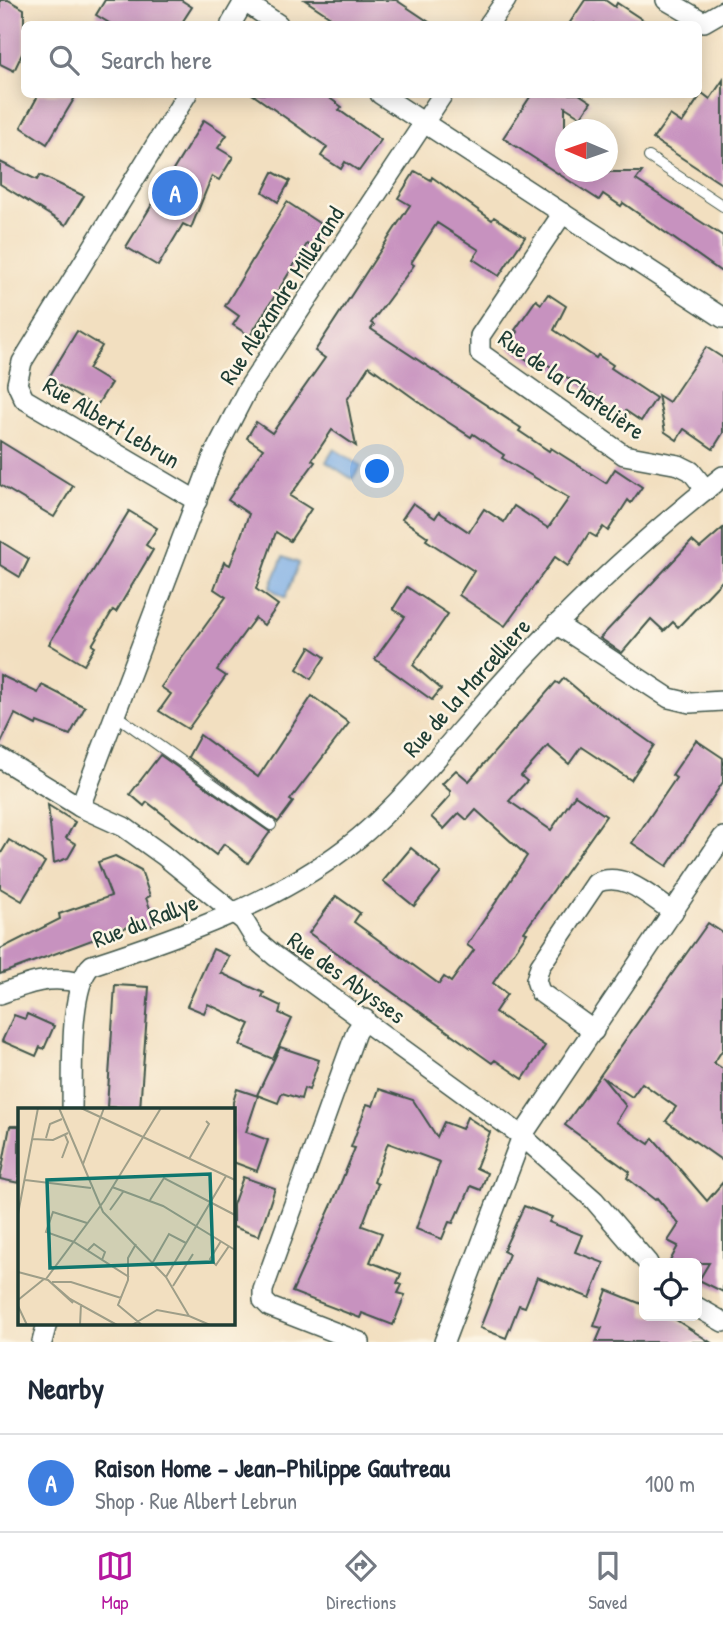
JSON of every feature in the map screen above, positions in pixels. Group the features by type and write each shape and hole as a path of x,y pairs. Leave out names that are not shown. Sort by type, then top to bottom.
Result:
{"street":[{"path":"491,21 506,0"},
{"path":"666,0 700,21"},
{"path":"233,21 244,1 274,21"},
{"path":"702,22 723,11"},
{"name":"Rue Albert Lebrun","path":"185,98 22,362 17,384 24,399 197,501"},
{"path":"386,98 723,318"},
{"name":"Rue Alexandre Millerand","path":"197,501 214,454 247,390 440,98"},
{"name":"Rue de la Chatelière","path":"563,213 480,336 480,353 624,455 679,465 691,471 706,490"},
{"name":"Rue de la Marcelliere","path":"234,913 284,889 373,827 556,624 654,530 723,476"},
{"path":"80,807 197,501"},
{"path":"556,624 668,698 690,702 723,701"},
{"name":"Rue des Abysses","path":"0,758 80,807 124,827 195,878 244,920 255,939 275,956 522,1136 594,1200 644,1258"},
{"path":"444,1342 522,1136 723,837"},
{"path":"594,1031 540,992 536,980 540,966 596,883 607,878 620,878 673,912"},
{"name":"Rue du Rallye","path":"0,994 50,978 80,983 92,965 234,913"},
{"path":"72,1108 80,983"},
{"path":"360,1342 270,1307 263,1300 263,1290 356,1032 365,1019"},
{"path":"702,1310 723,1322"},
{"path":"42,1342 47,1324"}],"lane":[{"path":"649,158 723,206"},
{"path":"117,716 271,825"}],"water":[{"path":"334,449 361,466 352,479 326,462"},
{"path":"283,557 299,563 285,598 270,588"}],"building":[{"path":"0,0 8,0 24,9 24,21 21,21 21,56 14,71 0,64"},
{"path":"105,0 181,0 192,7 183,21 106,21 96,15"},
{"path":"305,0 396,0 428,21 336,21"},
{"path":"585,0 605,0 615,7 617,3 644,21 571,21"},
{"path":"723,80 723,185 653,139 670,115 682,123 699,98 702,98 702,93 710,99"},
{"path":"37,98 75,98 47,144 21,127"},
{"path":"258,98 330,98 342,107 339,110 381,140 359,171 345,162 341,169 321,156 327,147"},
{"path":"529,98 585,98 591,102 581,117 565,107 565,119 555,119 555,172 503,138"},
{"path":"204,120 227,135 218,148 233,157 219,180 212,176 191,228 183,224 158,266 126,247"},
{"path":"0,162 37,180 40,175 84,196 66,225 0,184"},
{"path":"415,171 431,180 432,177 492,220 494,217 525,237 499,276 473,259 479,250 437,223 411,263 414,265 371,323 374,325 371,329 521,428 519,431 549,451 551,448 606,483 615,469 642,487 631,503 628,500 608,531 603,527 596,537 589,533 568,566 555,557 505,626 459,595 474,571 426,540 428,537 402,519 413,503 435,518 439,512 469,532 484,509 504,522 514,506 548,528 569,498 502,458 504,455 473,434 471,437 437,415 369,366 347,400 356,446 332,430 312,460 315,462 290,496 311,509 290,541 276,532 256,589 278,605 264,625 255,618 217,670 226,676 188,729 159,711 171,694 161,687 226,597 214,589 224,562 230,565 249,514 228,500 263,449 247,438 256,422 272,433 325,358 315,351 410,205 398,198"},
{"path":"273,172 290,181 278,202 263,192"},
{"path":"618,172 642,172 636,180 723,236 723,273 623,203 621,206 603,194 599,200 571,182 618,182"},
{"path":"287,202 325,227 312,247 307,244 250,336 233,325 239,316 225,306"},
{"path":"548,294 566,306 554,330 596,358 598,355 613,365 611,368 656,398 641,421 626,411 624,415 539,359 535,365 508,347 518,332 515,330 536,300 541,304"},
{"path":"77,331 102,346 88,369 111,383 96,407 48,379"},
{"path":"706,347 723,358 723,433 713,449 684,429 677,440 665,432 658,395 669,402"},
{"path":"0,441 73,486 54,517 0,485"},
{"path":"129,511 157,528 146,545 153,550 116,612 113,610 92,645 95,647 84,665 49,644"},
{"path":"723,528 723,580 678,627 673,622 664,631 651,619 622,653 600,638 692,541 700,548"},
{"path":"0,541 29,559 20,577 0,565"},
{"path":"407,587 448,614 413,665 441,689 432,700 375,659 405,617 393,609"},
{"path":"310,647 325,657 311,679 297,669"},
{"path":"0,675 38,693 42,685 85,707 70,735 37,722 36,725 15,714 0,745"},
{"path":"564,678 591,701 654,745 631,780 581,747 569,764 548,746 521,776 527,781 509,801 551,830 575,795 606,816 524,932 527,933 493,983 507,994 495,1012 545,1046 523,1079 495,1060 492,1063 309,933 336,896 360,913 354,922 439,984 444,977 451,982 474,950 467,945 527,856 476,810 467,820 459,813 444,829 431,817 450,796 450,791 442,784 456,770 469,781 556,682 559,684"},
{"path":"312,696 349,723 290,800 293,802 278,822 188,757 200,735 258,777"},
{"path":"696,740 723,758 723,782 667,866 632,843 676,778 672,775"},
{"path":"160,755 270,832 248,863 224,844 216,855 147,802 144,806 130,794"},
{"path":"48,805 75,822 66,838 76,844 68,858 54,863"},
{"path":"9,840 45,862 22,901 0,888 0,855"},
{"path":"411,848 441,873 414,906 383,881"},
{"path":"115,856 141,870 150,896 146,898 156,924 137,931 135,924 0,974 0,949 60,919 59,914 111,896 98,862"},
{"path":"708,923 723,933 723,1049 714,1063 723,1069 723,1161 666,1121 676,1107 642,1083 632,1097 602,1077 626,1106 616,1122 649,1144 653,1138 707,1201 723,1182 723,1292 702,1282 702,1275 709,1263 702,1263 702,1258 672,1258 678,1246 668,1241 679,1224 657,1198 655,1200 627,1178 630,1172 565,1125"},
{"path":"213,949 229,956 221,973 264,993 262,997 281,1006 279,1013 292,1019 273,1059 240,1045 250,1024 208,1004 204,1013 187,1006"},
{"path":"115,985 149,987 140,1108 107,1107"},
{"path":"27,1014 54,1026 44,1049 40,1047 36,1056 2,1041 14,1015 25,1019"},
{"path":"280,1047 319,1060 309,1090 304,1088 301,1099 282,1093 278,1103 257,1095"},
{"path":"237,1089 258,1096 246,1132 268,1140 257,1171 234,1162 233,1102"},
{"path":"379,1089 413,1100 437,1137 444,1122 462,1129 467,1117 490,1132 476,1168 487,1173 481,1190 471,1186 460,1212 458,1211 453,1223 449,1222 442,1239 416,1229 440,1162 388,1143 374,1182 378,1184 362,1226 382,1233 370,1262 401,1274 397,1283 402,1285 398,1293 405,1295 393,1325 362,1313 360,1318 292,1292 355,1148 351,1147 367,1104 373,1106"},
{"path":"10,1126 18,1126 18,1183 0,1179"},
{"path":"243,1177 275,1188 259,1236 234,1227 234,1202"},
{"path":"524,1206 552,1217 549,1222 582,1235 575,1252 604,1263 590,1298 537,1277 525,1307 519,1305 506,1338 480,1328 509,1254 503,1251"},
{"path":"607,1290 639,1303 639,1321 678,1321 710,1342 596,1342 602,1328 594,1326"}],"place":[{"name":"Raison Home - Jean-Philippe Gautreau","path":"175,193"}]}
